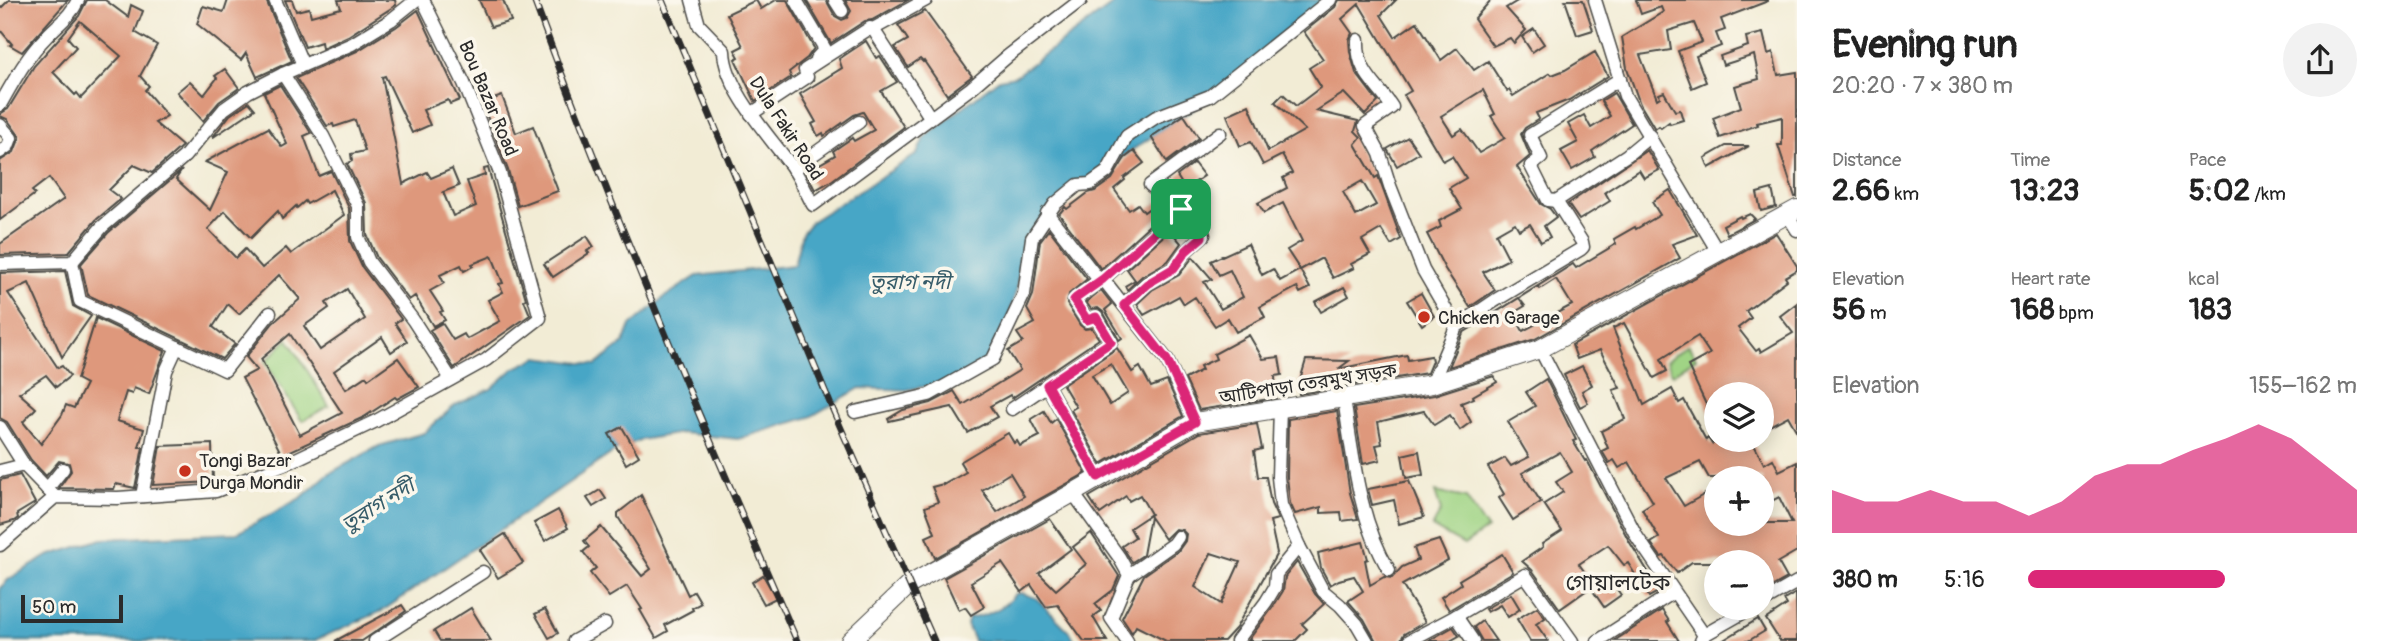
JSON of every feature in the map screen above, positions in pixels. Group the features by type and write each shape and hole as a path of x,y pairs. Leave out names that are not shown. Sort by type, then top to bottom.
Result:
{"main road":[{"name":"আটিপাড়া তেরমুখ সড়ক","path":"850,641 909,585 1073,494 1195,422 1432,384 1540,349 1792,212"}],"street":[{"path":"0,105 30,57 47,36 65,22 78,0"},
{"path":"275,0 303,65"},
{"path":"0,264 72,262 102,227 185,156 224,109 248,92 283,74 352,44 391,20 416,0"},
{"name":"Bou Bazar Road","path":"423,0 464,83 500,173 540,318 486,360 451,379"},
{"name":"Dula Fakir Road","path":"692,0 699,25 724,51 724,66 751,114 793,169 813,205 930,117"},
{"path":"796,0 825,49 805,70"},
{"path":"805,70 870,28 873,29 926,0"},
{"path":"873,29 930,117 971,88 1081,0"},
{"path":"855,412 929,395 993,359 1024,294 1032,238 1047,213 1078,185 1090,184 1107,172 1127,136 1156,117 1210,96 1330,0"},
{"path":"1595,0 1625,96 1718,252"},
{"path":"1358,40 1362,68 1392,107 1365,126 1381,154 1390,186 1423,270 1456,327"},
{"path":"751,114 807,77 805,70"},
{"path":"0,427 24,465 51,493 142,496 216,492 292,461 376,421 451,379 413,320 369,262 358,237 359,206 323,136 283,74"},
{"path":"1620,79 1530,135 1541,158 1531,166 1548,200 1556,201 1627,156 1650,136"},
{"path":"793,169 859,122"},
{"path":"0,125 11,138 8,146 0,152"},
{"path":"1124,305 1147,284 1174,268 1186,251 1202,237 1202,233 1181,209 1150,185 1220,133"},
{"path":"1432,384 1456,327 1583,247 1556,201"},
{"path":"1012,409 1111,342 1096,317 1087,320 1074,300 1181,209"},
{"path":"1792,212 1797,230"},
{"path":"1047,213 1167,360 1195,422"},
{"path":"72,262 80,301 225,370 270,313"},
{"path":"142,496 166,371 177,347"},
{"path":"1540,349 1637,537 1703,638 1733,620"},
{"path":"1047,385 1098,477"},
{"path":"1344,400 1368,526 1389,570"},
{"path":"1280,407 1278,477 1281,505 1323,591 1357,624 1367,641"},
{"path":"0,471 24,465"},
{"path":"0,545 51,493 63,469"},
{"path":"1073,494 1129,575"},
{"path":"1128,641 1111,618 1129,575 1173,544 1178,537"},
{"path":"1237,641 1275,587 1276,574 1299,546"},
{"path":"375,641 483,572"},
{"path":"1409,641 1525,575 1572,641"},
{"path":"1774,595 1797,582"},
{"path":"1598,641 1674,592"},
{"path":"1456,616 1473,641"},
{"path":"574,641 605,624"}],"green space":[{"path":"288,339 329,406 302,421 265,362"},
{"path":"1688,345 1696,358 1672,374 1666,361"},
{"path":"1435,492 1466,498 1487,529 1464,545 1432,527 1441,511"}],"water":[{"name":"তুরাগ নদী","path":"1119,0 1330,0 1247,74 1061,197 1034,227 1020,256 1017,288 1000,350 974,377 906,390 860,388 810,417 738,439 682,433 640,440 618,449 382,611 313,641 0,641 0,588 9,579 48,556 102,539 237,533 302,497 328,474 379,446 424,433 455,405 491,389 513,369 538,357 596,365 624,343 631,325 666,296 697,276 794,265 802,233 812,221 917,154 924,138 999,79 1015,76"},
{"path":"1021,593 1036,598 1069,631 1075,641 974,641 967,625 969,618 994,611 1006,604 1015,594"}],"building":[{"path":"9,0 68,0 22,52 10,45 12,44 0,30 0,9"},
{"path":"87,0 105,0 128,17 131,5 143,11 135,32 157,45 140,76 149,86 145,90 167,116 155,123 182,146 152,173 134,165 109,190 121,199 96,220 68,253 0,255 0,244 64,199 49,178 32,191 35,194 0,220 0,161 14,152 20,137 0,114 8,109 34,66 79,16","holes":["80,21 121,56 81,98 53,72 76,47 68,38"]},
{"path":"228,0 266,0 292,61 257,77 246,53 241,60 197,24 203,6 224,12"},
{"path":"285,0 292,0 296,11 309,8 311,16 341,8 338,0 395,0 396,5 348,36 322,48 321,42 305,47"},
{"path":"479,0 503,0 511,21 491,27"},
{"path":"756,0 761,9 776,0 787,0 814,48 807,58 789,72 791,77 755,101 735,59 739,57 735,50 743,46 727,14"},
{"path":"806,0 826,0 835,16 842,20 847,18 851,11 845,0 908,0 872,20 865,21 831,43"},
{"path":"1339,0 1396,0 1381,15 1395,37 1417,22 1441,60 1457,48 1474,70 1488,61 1513,96 1550,73 1552,75 1565,70 1595,52 1608,76 1569,100 1536,113 1539,119 1521,134 1530,156 1517,167 1541,204 1550,209 1556,217 1544,226 1550,237 1541,242 1530,224 1519,230 1515,223 1496,234 1509,259 1483,272 1495,290 1470,307 1445,269 1427,234 1441,227 1439,221 1462,209 1449,188 1466,178 1452,156 1443,161 1404,95 1411,91 1359,4 1342,19 1352,33 1349,40 1350,52 1356,73 1378,102 1365,115 1344,93 1316,111 1358,121 1355,131 1361,137 1355,144 1375,178 1378,176 1401,239 1391,245 1381,229 1362,240 1370,254 1351,264 1354,268 1333,278 1320,259 1300,270 1287,250 1302,241 1283,203 1264,213 1258,203 1287,188 1283,178 1292,173 1282,155 1263,165 1251,142 1240,146 1227,115 1249,105 1268,151 1305,130 1275,102 1283,94 1296,106 1321,87 1309,68 1323,59 1304,32 1335,7","holes":["1483,90 1495,114 1491,116 1505,138 1479,153 1462,129 1453,135 1441,116","1362,181 1376,205 1356,216 1343,192"]},
{"path":"1491,0 1519,0 1506,8 1526,30 1514,43 1510,38 1493,46 1474,19"},
{"path":"1565,0 1583,0 1593,30 1577,35"},
{"path":"1636,0 1768,1 1721,19 1725,30 1716,33 1721,46 1696,56 1706,82 1692,88 1678,51 1702,42 1694,23 1668,31 1671,50 1640,55 1657,99 1659,94 1664,92 1675,111 1680,110 1683,120 1670,124 1669,122 1655,129 1640,104 1627,68 1622,37 1663,12 1661,7 1641,14"},
{"path":"418,10 460,100 450,104 448,100 423,110 430,125 412,133 385,76 382,77 403,184 427,172 431,178 452,169 459,186 443,192 453,216 476,206 467,181 485,175 484,169 488,168 530,315 454,368 430,330 442,323 453,340 464,334 467,339 500,321 488,300 503,292 499,284 503,283 492,256 472,264 473,266 464,271 461,265 440,275 444,283 430,291 443,311 440,312 445,320 433,326 415,296 409,300 377,258 367,235 366,203 347,164 352,161 351,154 365,151 355,120 334,127 333,124 327,126 296,78 357,51"},
{"path":"925,11 972,76 947,95 924,61 920,59 908,67 895,47 908,40 898,25"},
{"path":"1534,29 1544,44 1532,52 1522,37"},
{"path":"1763,33 1768,54 1773,52 1778,75 1797,72 1797,197 1778,145 1782,145 1782,117 1757,123 1758,125 1720,138 1713,118 1741,107 1735,86 1759,79 1754,55 1723,65 1720,56 1748,46 1746,37"},
{"path":"866,41 876,58 880,56 897,82 881,91 904,127 815,190 806,172 835,155 833,151 852,138 854,141 874,130 863,112 854,115 824,136 823,133 818,136 812,124 816,122 800,94 842,68 839,59"},
{"path":"225,69 239,88 219,102 203,121 177,92 190,81 204,95 217,78 215,76"},
{"path":"280,85 311,133 304,136 319,176 331,171 349,208 350,241 362,267 401,319 395,323 407,341 391,352 382,337 334,371 346,389 366,376 368,379 398,358 419,387 397,399 395,397 364,417 282,455 242,378 257,370 246,357 273,323 300,299 279,275 239,314 228,304 213,327 235,344 222,359 88,295 81,264 108,233 182,170 176,179 210,210 228,172 205,162 268,128 282,147 287,144 264,93","holes":["332,190 344,215 291,254 286,248 262,268 245,249 236,258 208,229 225,211 251,238 278,211 282,219 296,206 297,208 305,201 307,204","347,289 365,319 320,350 304,326 329,308 326,303","290,334 342,413 300,435 261,359"]},
{"path":"1614,93 1632,124 1592,151 1595,157 1572,170 1561,151 1578,142 1568,124 1584,115 1591,128 1610,116 1601,101"},
{"path":"502,96 516,133 533,126 558,191 518,206 508,170 482,103"},
{"path":"249,102 255,109 212,138 230,115"},
{"path":"1184,115 1199,138 1167,162 1151,137"},
{"path":"1408,137 1419,153 1397,166 1387,149"},
{"path":"1726,146 1749,146 1709,168 1705,158"},
{"path":"1647,150 1659,170 1644,178 1639,170 1605,192 1610,201 1579,220 1568,204"},
{"path":"1134,151 1144,163 1114,189 1129,210 1138,204 1144,212 1158,202 1167,209 1101,269 1059,214 1065,207 1067,209 1112,179 1125,158"},
{"path":"1194,163 1204,176 1185,189 1177,176"},
{"path":"1772,189 1776,207 1761,211 1757,193"},
{"path":"1670,190 1697,235 1672,244 1680,258 1535,339 1449,367 1463,333 1573,264 1576,268 1616,244 1614,239 1660,215 1652,202","holes":["1556,279 1572,305 1523,331 1513,313 1525,306 1519,298"]},
{"path":"1750,214 1755,219 1727,234 1723,225"},
{"path":"1049,229 1087,279 1069,294 1067,304 1080,325 1085,329 1092,328 1099,339 1012,398 1010,395 990,406 997,417 968,433 952,407 889,421 888,419 903,410 931,403 954,391 963,405 1020,370 1008,351 1023,342 1017,333 1035,323 1027,309 1033,295 1040,241"},
{"path":"1170,230 1181,243 1168,261 1142,276 1127,290 1125,286 1135,280 1127,269"},
{"path":"1776,233 1797,270 1746,311 1751,318 1738,328 1756,351 1759,349 1761,352 1793,333 1780,316 1797,303 1797,432 1788,416 1774,424 1774,382 1704,382 1704,400 1688,366 1710,354 1698,336 1661,359 1667,371 1654,378 1624,323 1613,328 1644,405 1672,389 1679,403 1684,400 1704,436 1704,452 1758,452 1764,464 1773,459 1779,471 1797,462 1797,551 1778,562 1787,578 1774,585 1774,550 1704,550 1704,562 1692,562 1677,573 1664,556 1661,557 1651,543 1659,538 1642,509 1653,502 1629,462 1619,468 1614,460 1609,463 1602,451 1608,448 1601,431 1625,419 1613,390 1620,388 1600,350 1577,359 1572,345"},
{"path":"587,236 594,247 553,277 544,264"},
{"path":"1248,244 1262,275 1273,269 1280,281 1300,270 1310,288 1300,293 1297,287 1260,307 1265,317 1236,332 1228,318 1215,326 1195,297 1184,304 1179,296 1144,315 1137,304 1152,290 1179,275 1193,257 1212,279 1204,282 1221,309 1243,297 1230,270 1219,275 1211,261"},
{"path":"65,271 73,306 91,316 62,357 29,283 8,293 58,368 62,366 70,376 56,387 46,375 19,393 36,408 23,422 41,444 66,405 74,408 86,384 77,379 96,318 165,351 149,394 134,388 132,394 126,392 117,421 144,429 139,447 143,447 135,488 116,484 114,489 59,488 71,471 69,463 59,461 46,476 31,460 7,422 0,418 0,273"},
{"path":"1344,287 1349,296 1321,312 1315,302"},
{"path":"1101,290 1112,304 1105,310 1122,338 1119,340 1103,312 1098,308 1091,309 1086,302"},
{"path":"1421,293 1434,316 1422,325 1407,301"},
{"path":"1249,335 1263,359 1279,357 1282,375 1275,376 1276,398 1199,410 1185,379 1202,370 1200,366 1216,359 1214,354"},
{"path":"1117,348 1132,372 1140,367 1151,387 1167,381 1183,416 1101,464 1071,410 1076,407 1063,385","holes":["1111,364 1128,393 1110,405 1092,375"]},
{"path":"1407,355 1408,360 1431,356 1432,361 1427,373 1299,394 1298,387 1306,360 1349,361 1338,369"},
{"path":"1582,366 1592,385 1582,391 1588,403 1580,407 1564,375"},
{"path":"1494,376 1497,382 1473,396 1474,398 1461,403 1471,422 1460,430 1450,415 1434,425 1424,411 1378,422 1382,444 1376,445 1380,460 1363,464 1354,408 1434,395"},
{"path":"1546,379 1576,440 1573,441 1585,461 1587,460 1629,541 1660,591 1649,597 1628,563 1624,565 1608,545 1579,564 1594,585 1560,609 1532,570 1522,561 1562,531 1544,504 1563,492 1556,482 1572,472 1560,452 1522,473 1541,502 1513,520 1499,498 1504,494 1488,467 1505,458 1511,466 1529,457 1508,422 1535,406 1526,392"},
{"path":"1044,411 1051,423 1056,419 1086,473 935,558 926,537 935,533 925,507 938,502 932,487 943,485 966,472 960,462 1008,433 1014,443 1017,441 1020,446 1040,436 1031,419","holes":["1010,473 1024,496 997,512 982,490"]},
{"path":"1337,411 1350,493 1358,519 1342,521 1341,512 1321,513 1321,507 1295,514 1290,503 1287,477 1288,419"},
{"path":"1257,424 1262,449 1254,451 1258,477 1266,477 1271,504 1278,519 1270,521 1277,553 1236,628 1224,641 1166,641 1136,626 1132,633 1122,618 1144,575 1178,551 1186,534 1175,529 1165,539 1150,517 1143,555 1132,562 1122,546 1135,537 1130,528 1151,514 1140,495 1129,501 1126,496 1100,514 1089,497 1199,433","holes":["1211,553 1240,562 1221,604 1195,587"]},
{"path":"622,427 639,456 626,464 609,434"},
{"name":"Tongi Bazar Durga Mondir","path":"212,444 213,482 153,485 160,446"},
{"path":"1419,451 1423,475 1406,478 1402,455"},
{"path":"20,475 35,503 17,514 18,518 14,521 0,525 0,480"},
{"path":"1409,481 1424,517 1399,524 1394,500 1372,505 1368,489"},
{"path":"600,490 606,499 593,507 587,498"},
{"path":"641,495 688,595 694,591 701,603 665,625 668,631 656,638 627,586 609,597 590,573 596,568 583,552 589,547 584,541 601,527 642,576 651,569 618,517 618,513"},
{"path":"558,510 568,528 545,541 534,523"},
{"path":"1050,519 1071,549 1039,573 1056,590 1086,564 1073,547 1091,533 1119,576 1113,590 1095,604 1101,611 1093,617 1107,641 1084,641 1058,605 1046,607 1031,585 1022,592 1002,563 971,582 984,607 971,615 965,607 959,610 944,578"},
{"path":"505,534 523,563 498,578 480,550"},
{"path":"1439,540 1448,560 1402,585 1425,622 1404,634 1400,641 1376,641 1364,619 1348,601 1363,591 1354,576 1330,585 1321,568 1318,553 1363,542 1368,559 1365,560 1370,585 1384,577 1392,578 1402,567 1418,560 1414,548"},
{"path":"1502,554 1513,572 1449,610 1441,597 1461,584 1459,580"},
{"path":"1297,562 1315,594 1324,604 1302,624 1307,629 1295,641 1248,641 1283,591 1285,577"},
{"path":"763,575 776,598 764,604 752,582"},
{"path":"1608,577 1621,595 1604,607 1591,588"},
{"path":"1796,593 1797,641 1780,641 1767,620 1774,620 1774,614 1787,605 1784,600"},
{"path":"1511,594 1520,609 1508,617 1500,605 1487,612 1485,609"},
{"path":"402,605 406,611 362,641 335,641"},
{"path":"1537,607 1545,618 1536,624 1548,641 1530,641 1517,619"},
{"path":"471,608 491,641 440,641 434,631"},
{"path":"545,609 558,633 549,638 535,614"},
{"path":"1662,610 1679,641 1614,641"},
{"path":"1756,620 1765,631 1748,641 1722,641"},
{"path":"1482,621 1496,641 1482,641 1474,627"},
{"path":"1453,627 1459,636 1450,641 1428,641"}],"railway":[{"path":"534,0 661,322 797,641"},
{"path":"662,0 833,410 934,641"}],"place":[{"name":"Chicken Garage","path":"1424,317"},
{"name":"Tongi Bazar Durga Mondir","path":"185,471"}],"district":[{"name":"গোয়ালটেক","path":"1618,582"}],"route":[{"path":"1181,209 1202,233 1202,237 1186,251 1172,270 1140,289 1124,305 1167,360 1195,422 1098,477 1047,385 1111,342 1096,317 1088,321 1074,300 1103,279 1181,209"}]}
